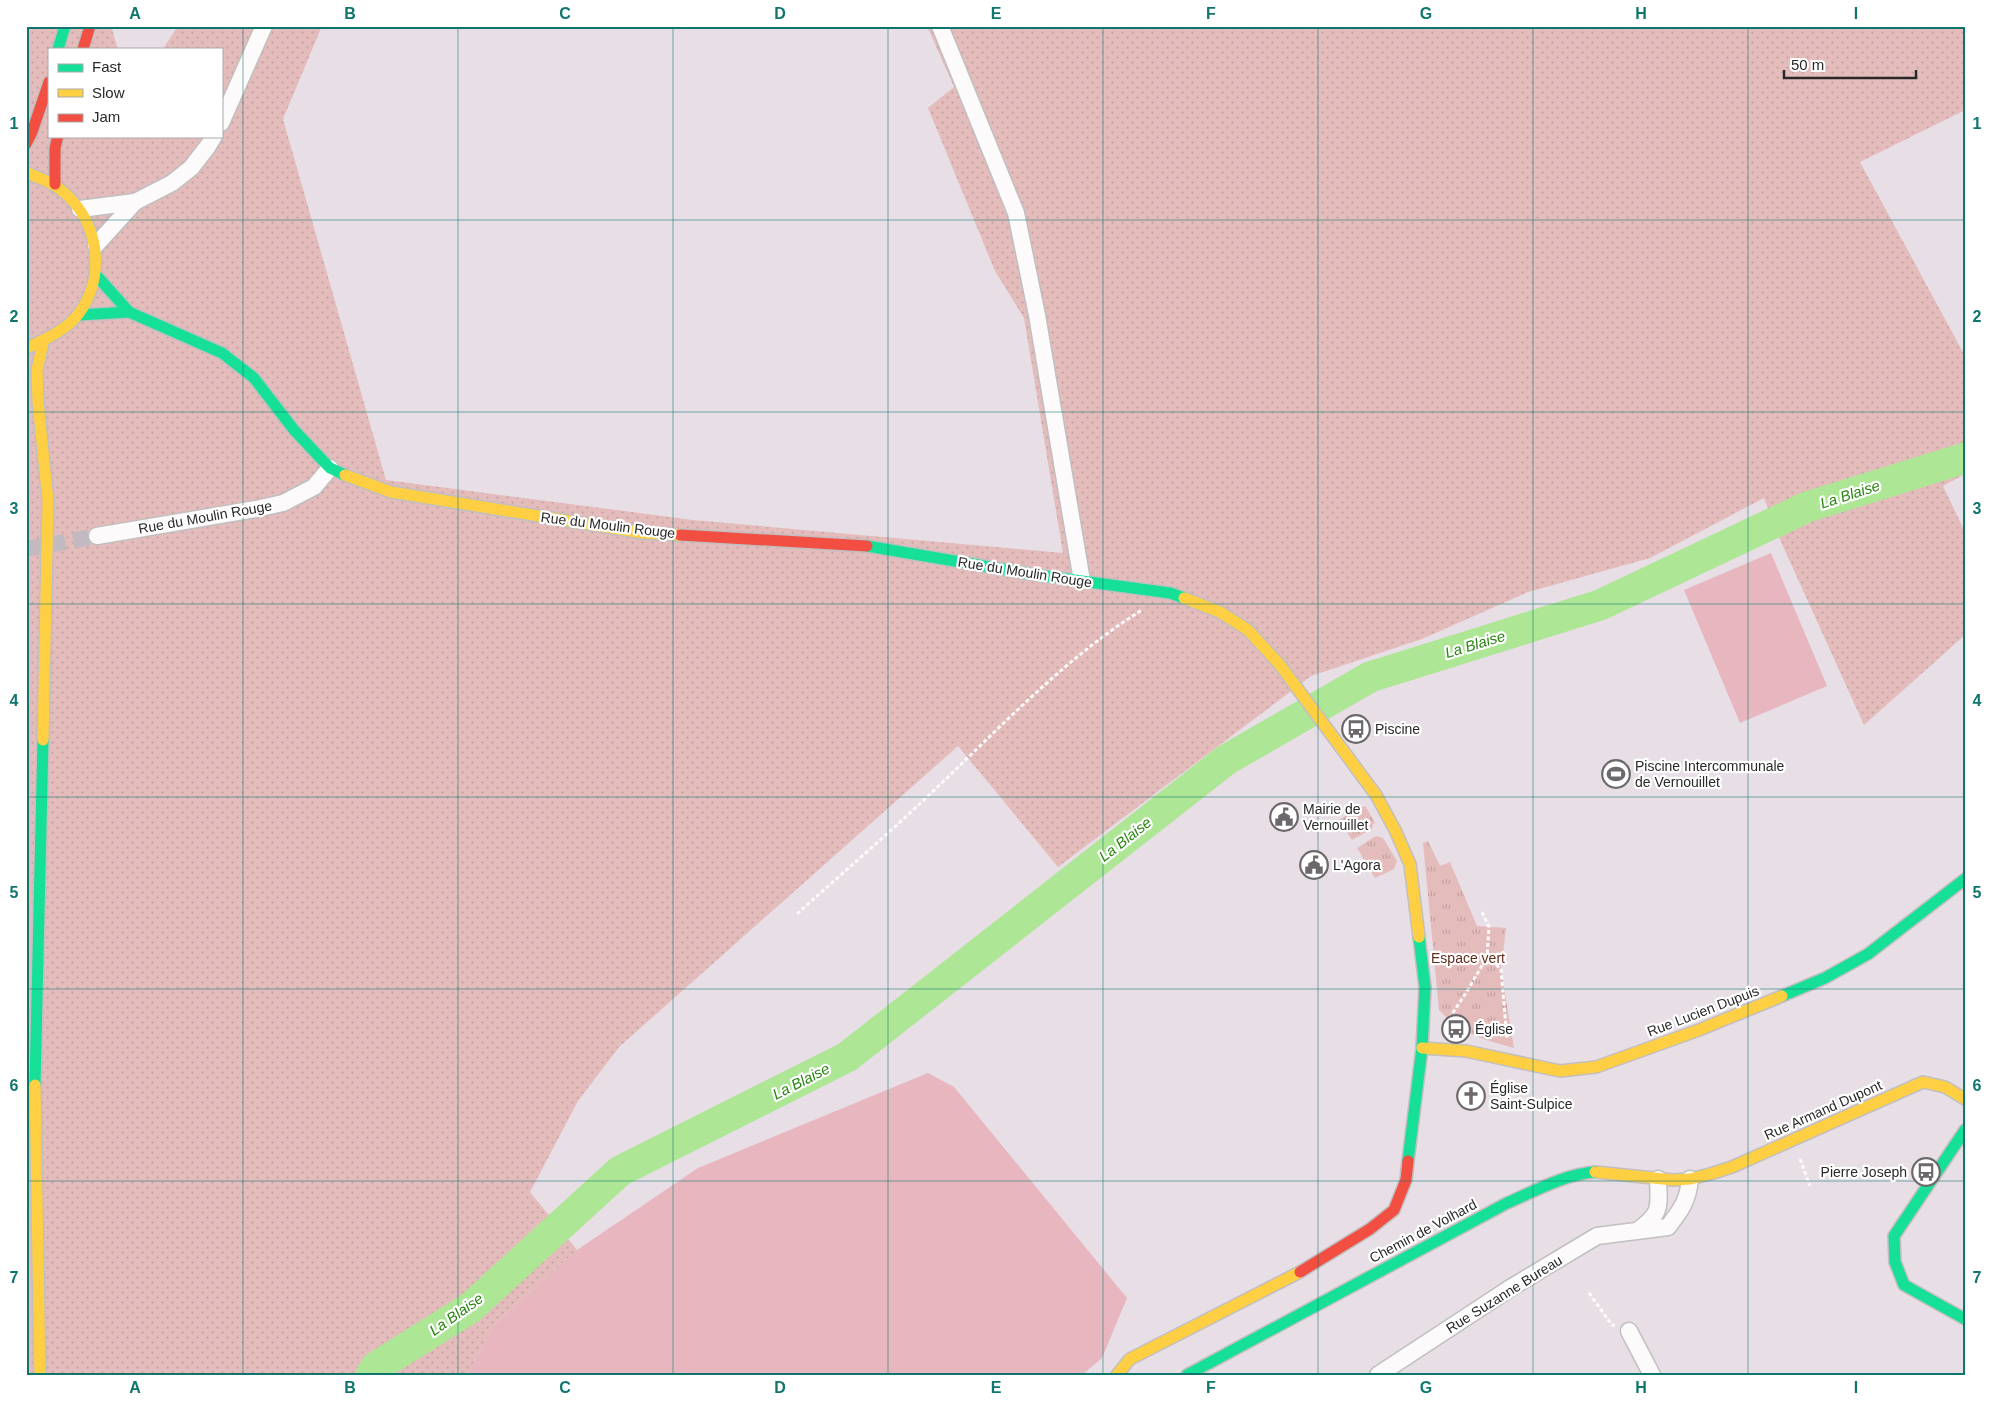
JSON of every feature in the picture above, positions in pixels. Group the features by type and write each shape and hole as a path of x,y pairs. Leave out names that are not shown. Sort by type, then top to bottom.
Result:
{"street":[{"path":"58,48 65,26"},
{"path":"83,48 90,26"},
{"path":"222,121 264,26"},
{"path":"940,26 1016,213 1037,316 1082,581"},
{"path":"26,144 48,85"},
{"path":"55,184 55,148 58,138"},
{"path":"96,245 136,202 172,183 191,168 213,138"},
{"path":"26,172 55,184 64,191 80,209 92,232 96,245 96,275 92,289 78,315 62,332 42,343 26,348"},
{"path":"80,209 136,202"},
{"name":"Rue du Moulin Rouge","path":"96,275 129,312 222,353 248,373 254,378 294,430 330,468 360,482 391,492 643,532 872,546 1030,574 1170,593 1220,612 1248,630 1280,665 1324,722 1376,795 1395,830 1410,864 1425,987 1422,1048"},
{"name":"Rue du Moulin Rouge","path":"78,315 129,312"},
{"path":"40,1375 35,1075 48,553 48,501 38,402 37,370 42,343"},
{"name":"Rue du Moulin Rouge","path":"97,536 283,503 314,487 330,468"},
{"name":"Rue Lucien Dupuis","path":"1422,1048 1466,1052 1560,1071 1596,1067 1700,1030 1825,978 1868,954 1965,879"},
{"name":"Chemin de Volhard","path":"1117,1375 1130,1359 1293,1276 1370,1229 1394,1210 1406,1180 1422,1048"},
{"name":"Rue Armand Dupont","path":"1690,1179 1732,1166 1923,1082 1940,1084 1953,1090 1965,1099"},
{"path":"1965,1130 1894,1236 1895,1262 1904,1285 1965,1319"},
{"name":"Chemin de Volhard","path":"1187,1375 1507,1203 1571,1176 1602,1172 1626,1173 1658,1179 1690,1179"},
{"path":"1637,1231 1652,1220 1659,1208 1658,1179"},
{"name":"Rue Suzanne Bureau","path":"1378,1375 1512,1287 1598,1236 1668,1227 1683,1208 1689,1191 1690,1179"},
{"path":"1629,1331 1652,1375"}],"path":[{"path":"797,914 926,798 1011,716 1092,647 1123,622 1146,607"},
{"path":"1445,1051 1448,1020 1487,957 1489,927 1482,912"},
{"path":"1487,957 1501,969 1509,1060"},
{"path":"1792,1140 1810,1186"},
{"path":"1589,1293 1612,1325 1625,1324 1629,1331"}],"green space":[{"path":"26,26 111,26 118,48 48,48 48,138 222,138 222,48 164,48 178,26 322,26 283,119 386,480 693,520 1063,553 1024,318 995,271 928,108 954,87 927,26 1965,26 1965,110 1860,162 1965,356 1965,474 1943,486 1965,532 1965,635 1864,725 1782,544 1764,498 1650,558 1528,592 1422,639 1311,676 1058,867 958,746 619,1047 578,1101 530,1192 577,1250 494,1325 467,1375 26,1375"},
{"path":"1361,806 1366,807 1375,823 1372,829 1352,840 1339,820"},
{"path":"1376,836 1383,838 1397,861 1394,869 1375,878 1357,848"},
{"name":"Espace vert","path":"1428,841 1440,866 1450,862 1477,926 1506,928 1501,969 1514,1048 1483,1039 1465,1031 1439,1010 1423,843"}],"shaded area":[{"path":"1771,553 1827,686 1740,723 1684,590"},
{"path":"928,1073 954,1087 1127,1298 1102,1358 1082,1375 467,1375 494,1325 577,1250 698,1168"}],"waterway":[{"name":"La Blaise","path":"371,1375 376,1367 470,1308 620,1171 847,1057 1226,760 1370,677 1600,605 1807,507 1965,458"}],"tunnel":[{"path":"26,549 97,536"}],"traffic: fast":[{"path":"58,48 65,26"},
{"path":"96,275 129,312 222,353 254,378 294,430 330,468 345,475"},
{"path":"79,315 129,312"},
{"path":"867,546 1030,574 1170,593 1184,598"},
{"path":"35,1085 43,740"},
{"path":"1782,996 1825,978 1868,954 1965,879"},
{"path":"1408,1161 1422,1048 1425,987 1419,937"},
{"path":"1965,1130 1894,1236 1895,1262 1904,1285 1965,1319"},
{"path":"1187,1375 1507,1203 1561,1180 1584,1173 1595,1172"}],"traffic: slow":[{"path":"26,172 57,187 71,199 89,228 96,262 89,296 80,312 63,329 27,348"},
{"path":"43,343 37,370 38,402 48,501 43,740"},
{"path":"345,475 391,492 643,533 680,535"},
{"path":"1184,598 1220,612 1248,630 1280,665 1376,795 1395,830 1410,864 1419,937"},
{"path":"1422,1048 1466,1051 1560,1071 1596,1067 1699,1030 1782,996"},
{"path":"1595,1172 1673,1180 1690,1179 1732,1167 1923,1082 1945,1087 1965,1099"},
{"path":"35,1085 40,1375"},
{"path":"1117,1375 1130,1359 1300,1272"}],"traffic: jam":[{"path":"83,48 90,26"},
{"path":"26,144 48,85"},
{"path":"55,184 55,148 58,138"},
{"path":"680,535 867,546"},
{"path":"1300,1272 1370,1229 1394,1210 1406,1180 1408,1161"}],"place":[{"name":"Piscine","path":"1356,729"},
{"name":"Piscine Intercommunale de Vernouillet","path":"1616,774"},
{"name":"Mairie de Vernouillet","path":"1284,817"},
{"name":"L'Agora","path":"1314,865"},
{"name":"Église","path":"1456,1029"},
{"name":"Église Saint-Sulpice","path":"1471,1096"},
{"name":"Pierre Joseph","path":"1926,1172"}]}
